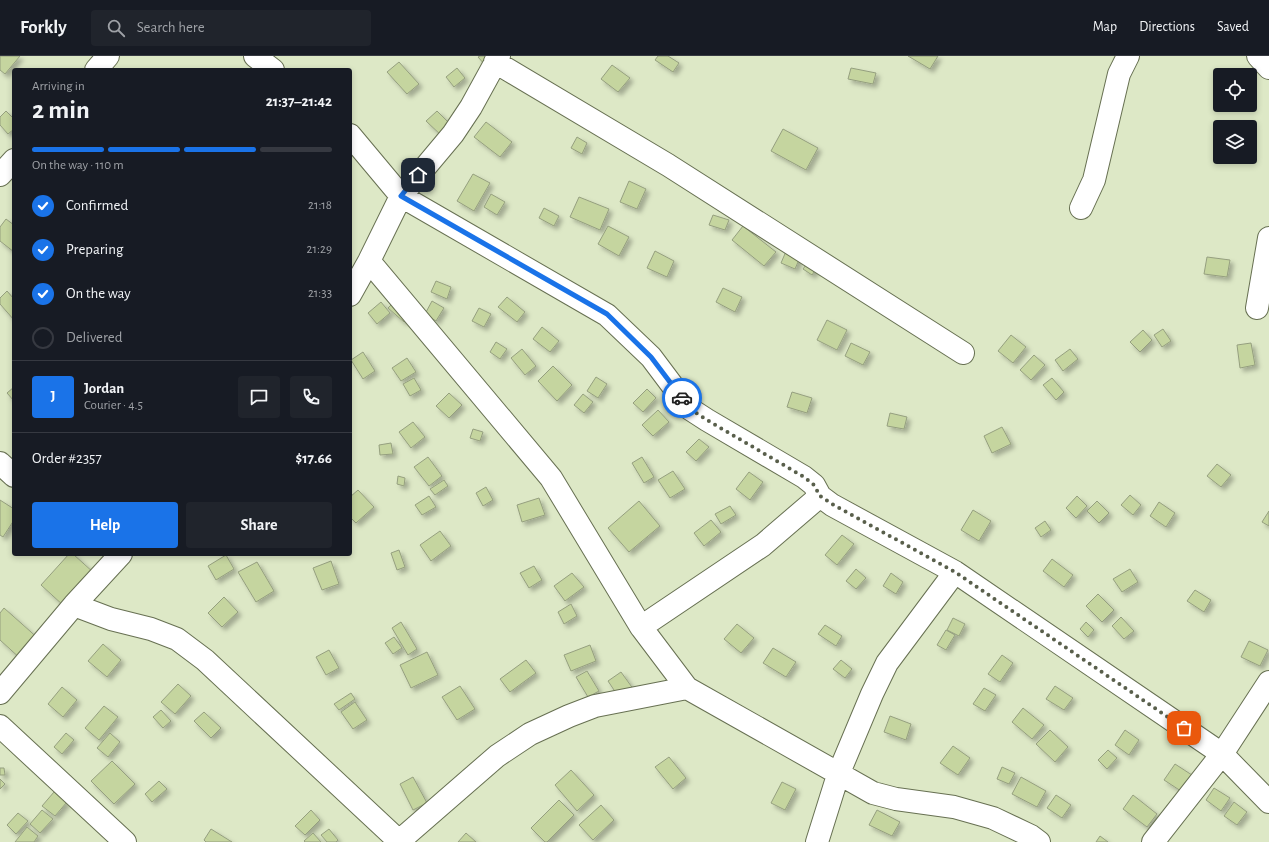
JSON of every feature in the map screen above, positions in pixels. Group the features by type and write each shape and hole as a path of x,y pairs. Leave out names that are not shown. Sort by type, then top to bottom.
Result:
{"street":[{"path":"98,68 108,56"},
{"path":"255,56 270,68"},
{"path":"1081,208 1094,180 1119,74 1128,56"},
{"path":"1258,56 1269,68"},
{"path":"352,291 369,261 401,196 453,134 471,107 497,59 668,165 963,353"},
{"path":"352,136 401,196 607,314 651,357 690,409 804,477 814,485 820,496 832,504 955,572 1222,754 1269,802"},
{"path":"0,175 12,162"},
{"path":"1257,308 1269,238"},
{"path":"369,261 551,478 641,627 687,688 873,794 896,799 954,807 993,818 1031,836 1039,842"},
{"path":"0,463 12,474"},
{"path":"641,627 763,545 820,496"},
{"path":"0,693 74,605 108,558"},
{"path":"817,842 838,775 887,663 955,572"},
{"path":"74,605 111,618 151,629 177,639 205,660 399,842 497,756 530,734 595,706 687,688"},
{"path":"1153,842 1222,754 1269,682"},
{"path":"0,726 125,842"}],"building":[{"path":"0,56 20,56 5,74 0,70"},
{"path":"495,56 485,65 478,57"},
{"path":"658,56 668,56 679,63 673,72 655,60"},
{"path":"908,56 938,56 930,69"},
{"path":"399,62 419,84 407,94 387,72"},
{"path":"612,65 630,78 618,92 601,79"},
{"path":"457,68 465,78 454,87 446,77"},
{"path":"851,68 876,73 873,84 848,79"},
{"path":"6,111 12,117 12,131 8,134 0,125 0,117"},
{"path":"437,111 453,127 443,137 426,121"},
{"path":"486,122 512,142 500,157 474,137"},
{"path":"783,129 818,148 806,170 771,151"},
{"path":"577,137 587,143 582,154 571,148"},
{"path":"473,174 490,183 474,211 457,201"},
{"path":"629,181 646,189 637,209 620,202"},
{"path":"491,194 505,202 497,215 484,207"},
{"path":"579,197 609,209 600,230 570,217"},
{"path":"544,208 559,216 554,226 539,218"},
{"path":"713,215 729,220 725,230 709,225"},
{"path":"6,219 12,224 12,250 0,241 0,227"},
{"path":"608,226 629,237 619,256 598,244"},
{"path":"743,226 776,252 764,266 732,240"},
{"path":"787,249 801,255 795,269 781,263"},
{"path":"655,251 674,261 667,277 647,268"},
{"path":"1207,257 1230,260 1227,277 1204,274"},
{"path":"808,262 816,269 812,275 803,269"},
{"path":"436,281 451,287 447,299 431,292"},
{"path":"723,288 742,297 735,312 716,302"},
{"path":"7,291 12,297 12,318 0,304 0,298"},
{"path":"507,297 525,312 517,322 498,307"},
{"path":"397,299 413,313 404,322 388,308"},
{"path":"432,301 444,308 436,321 425,314"},
{"path":"381,302 390,313 377,324 368,313"},
{"path":"479,308 491,314 484,327 472,321"},
{"path":"827,320 847,330 837,350 817,340"},
{"path":"542,327 559,341 550,352 533,339"},
{"path":"1163,329 1171,341 1162,347 1154,335"},
{"path":"1143,330 1152,340 1140,352 1130,342"},
{"path":"1011,335 1026,347 1013,363 998,351"},
{"path":"496,342 507,349 500,359 490,352"},
{"path":"851,343 870,352 863,365 845,356"},
{"path":"1251,343 1255,365 1240,368 1237,345"},
{"path":"522,349 536,366 525,375 511,358"},
{"path":"1070,349 1078,359 1063,371 1055,360"},
{"path":"363,352 375,371 363,379 352,359"},
{"path":"1034,355 1045,365 1031,380 1020,370"},
{"path":"407,358 416,372 401,381 392,368"},
{"path":"553,366 572,385 557,401 538,381"},
{"path":"596,377 607,384 598,398 587,391"},
{"path":"414,378 421,390 410,396 403,384"},
{"path":"1052,378 1064,392 1056,400 1043,385"},
{"path":"12,389 12,399 7,393"},
{"path":"647,389 656,398 643,412 633,403"},
{"path":"792,392 812,398 807,413 787,407"},
{"path":"449,393 462,405 449,418 436,406"},
{"path":"583,394 593,402 584,413 574,405"},
{"path":"658,410 669,422 653,436 642,425"},
{"path":"890,413 907,417 904,429 887,426"},
{"path":"413,422 425,437 411,448 399,432"},
{"path":"1002,427 1011,444 992,453 984,436"},
{"path":"473,429 483,432 480,441 470,438"},
{"path":"699,439 709,447 696,461 686,452"},
{"path":"391,443 393,454 380,455 379,445"},
{"path":"428,457 442,476 429,486 414,467"},
{"path":"642,457 654,477 644,483 632,463"},
{"path":"1217,464 1231,475 1221,487 1207,476"},
{"path":"673,471 685,489 670,498 658,480"},
{"path":"749,472 763,482 750,500 736,489"},
{"path":"398,476 405,478 404,486 397,484"},
{"path":"444,480 448,486 435,495 430,489"},
{"path":"486,487 493,500 483,506 476,493"},
{"path":"358,490 374,507 356,523 352,519 352,495"},
{"path":"1130,495 1141,505 1133,515 1121,505"},
{"path":"429,496 436,507 422,515 415,505"},
{"path":"1077,496 1087,506 1076,518 1066,508"},
{"path":"539,498 545,515 522,522 517,505"},
{"path":"0,500 12,508 12,523 3,537 0,535"},
{"path":"639,501 660,526 629,552 608,528"},
{"path":"1097,501 1109,513 1099,523 1087,511"},
{"path":"1159,502 1175,513 1166,527 1150,516"},
{"path":"730,506 736,515 721,524 715,514"},
{"path":"973,510 991,521 979,541 961,530"},
{"path":"1269,511 1269,526 1262,522"},
{"path":"711,520 721,532 704,546 694,533"},
{"path":"1045,521 1051,530 1041,537 1035,528"},
{"path":"440,531 451,546 431,561 420,545"},
{"path":"842,535 854,544 837,565 825,555"},
{"path":"399,550 405,567 397,570 391,553"},
{"path":"67,556 75,556 94,573 64,606 41,585"},
{"path":"227,556 234,569 216,580 208,566"},
{"path":"1052,559 1073,575 1064,587 1043,571"},
{"path":"331,561 339,584 322,590 313,568"},
{"path":"257,562 274,591 256,602 238,572"},
{"path":"534,566 542,580 529,588 520,573"},
{"path":"856,569 866,578 856,589 846,581"},
{"path":"1130,569 1138,582 1122,592 1113,579"},
{"path":"572,573 584,587 565,601 554,586"},
{"path":"891,573 903,582 896,594 883,586"},
{"path":"1195,590 1211,600 1204,612 1187,601"},
{"path":"1098,594 1114,610 1102,622 1086,606"},
{"path":"224,597 238,612 222,627 208,613"},
{"path":"571,604 577,616 564,624 558,612"},
{"path":"4,608 40,640 22,660 0,640 0,613"},
{"path":"1121,617 1134,631 1124,639 1112,626"},
{"path":"953,618 965,624 959,636 947,630"},
{"path":"401,622 417,649 408,655 392,628"},
{"path":"1086,622 1094,630 1088,637 1080,629"},
{"path":"737,624 754,638 741,653 724,639"},
{"path":"825,625 842,636 836,646 818,634"},
{"path":"946,630 955,635 946,650 937,645"},
{"path":"394,637 402,648 393,654 385,643"},
{"path":"1249,641 1268,650 1260,666 1241,657"},
{"path":"103,644 121,660 107,677 88,661"},
{"path":"590,645 596,661 571,671 564,655"},
{"path":"773,648 796,662 786,677 763,663"},
{"path":"329,650 339,668 326,675 316,657"},
{"path":"427,652 438,675 411,688 400,665"},
{"path":"1002,655 1013,663 1000,682 988,674"},
{"path":"526,660 536,673 510,692 500,679"},
{"path":"841,660 852,669 845,678 833,669"},
{"path":"587,671 599,691 588,697 576,677"},
{"path":"621,672 634,690 620,699 608,681"},
{"path":"178,684 191,696 175,714 161,702"},
{"path":"460,686 475,709 457,720 442,697"},
{"path":"1055,686 1073,698 1064,710 1046,699"},
{"path":"62,687 77,700 63,717 48,704"},
{"path":"984,688 996,695 985,711 973,704"},
{"path":"351,693 355,699 339,710 334,704"},
{"path":"355,702 367,720 353,729 341,712"},
{"path":"104,706 118,717 99,740 85,728"},
{"path":"1023,708 1044,725 1032,739 1012,722"},
{"path":"161,710 171,721 163,728 153,717"},
{"path":"204,712 221,728 211,738 194,721"},
{"path":"890,716 911,724 906,740 884,732"},
{"path":"1050,730 1068,747 1055,762 1036,744"},
{"path":"1125,730 1139,740 1129,755 1115,745"},
{"path":"66,733 74,740 62,754 54,747"},
{"path":"110,733 120,742 108,757 97,748"},
{"path":"953,746 970,758 958,775 940,763"},
{"path":"1108,750 1117,758 1107,769 1098,760"},
{"path":"669,757 686,778 673,789 655,767"},
{"path":"112,761 135,784 114,804 91,781"},
{"path":"1175,764 1195,777 1184,793 1164,780"},
{"path":"1002,767 1015,773 1009,784 997,779"},
{"path":"0,768 4,768 5,775 0,775"},
{"path":"571,770 594,795 577,811 555,785"},
{"path":"413,777 427,803 413,810 400,784"},
{"path":"1021,777 1046,791 1037,807 1012,794"},
{"path":"0,779 5,784 0,789"},
{"path":"159,781 167,789 152,802 145,794"},
{"path":"782,782 796,789 785,810 771,803"},
{"path":"1214,788 1230,798 1221,811 1206,800"},
{"path":"54,792 67,802 55,816 42,806"},
{"path":"1056,795 1071,805 1062,818 1047,808"},
{"path":"1133,795 1157,814 1147,827 1123,809"},
{"path":"559,800 574,815 547,842 545,842 531,828"},
{"path":"1234,802 1247,812 1237,825 1224,816"},
{"path":"601,805 614,820 593,840 579,825"},
{"path":"42,810 53,819 40,833 30,824"},
{"path":"311,810 320,820 305,835 295,826"},
{"path":"877,810 900,822 892,836 869,825"},
{"path":"18,813 28,821 16,834 7,825"},
{"path":"27,827 38,836 34,842 15,842"},
{"path":"211,829 232,842 206,842 204,840"},
{"path":"329,829 338,840 336,842 327,842 321,835"},
{"path":"313,833 321,842 304,841"},
{"path":"466,833 476,842 458,842"},
{"path":"1100,836 1108,842 1096,842"}],"way so far":[{"path":"682,398 690,409 804,477 814,485 820,496 832,504 955,572 1184,728"}],"route":[{"path":"418,175 401,196 607,314 651,357 682,398"}]}
